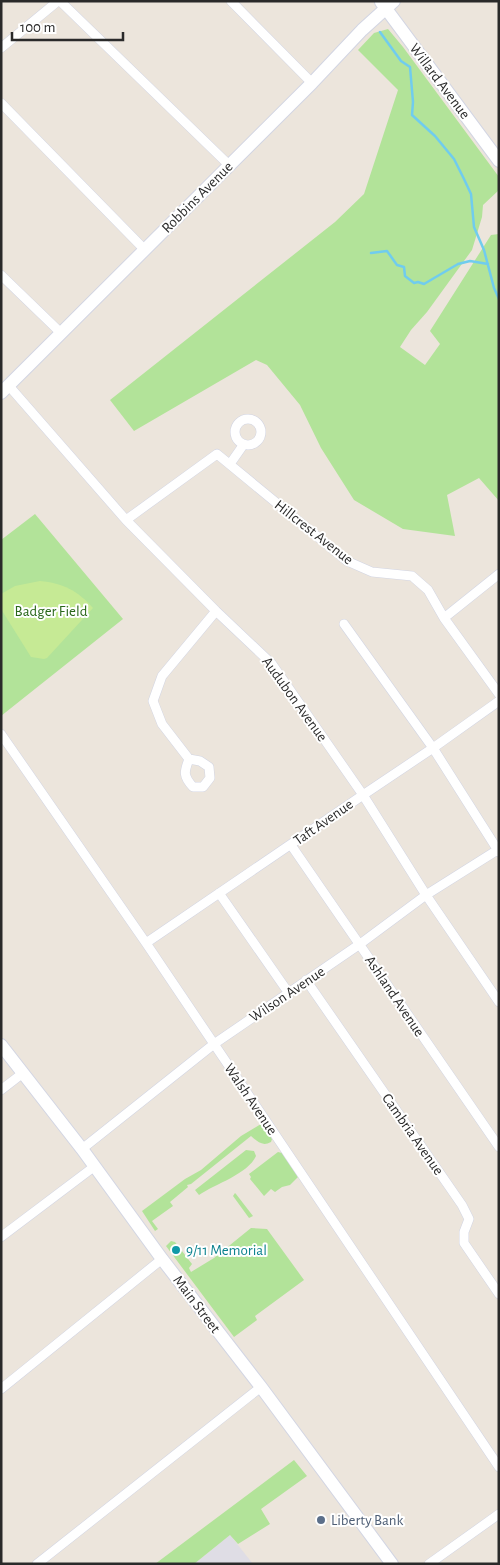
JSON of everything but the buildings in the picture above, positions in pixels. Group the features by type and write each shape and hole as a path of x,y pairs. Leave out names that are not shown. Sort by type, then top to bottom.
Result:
{"main road":[{"name":"Robbins Avenue","path":"5,389 312,83 387,4"},
{"name":"Willard Avenue","path":"387,4 499,161"},
{"name":"Main Street","path":"1,1045 95,1166 392,1564"}],"street":[{"path":"1,48 59,1 229,165"},
{"path":"231,1 312,83"},
{"path":"1,104 145,250"},
{"path":"1,275 61,333"},
{"name":"Audubon Avenue","path":"5,389 126,520 216,611 272,664 363,795 426,895 499,1002"},
{"path":"230,464 244,444"},
{"name":"Hillcrest Avenue","path":"126,520 217,454 347,561 372,572 412,576 428,590 444,618 499,694"},
{"path":"444,618 499,574"},
{"path":"189,759 162,724 153,701 162,676 216,611"},
{"path":"344,624 433,748 498,850"},
{"name":"Taft Avenue","path":"146,943 499,701"},
{"name":"Walsh Avenue","path":"1,734 146,943 499,1466"},
{"name":"Ashland Avenue","path":"291,844 499,1147"},
{"name":"Wilson Avenue","path":"82,1149 214,1044 360,944 426,895 498,850"},
{"path":"219,893 288,992"},
{"name":"Cambria Avenue","path":"306,980 462,1205 469,1219 464,1232 464,1243 499,1294"},
{"path":"1,1090 23,1073"},
{"path":"1,1237 95,1166"},
{"path":"1,1389 162,1258"},
{"path":"37,1564 260,1387"},
{"path":"430,1564 499,1514"}],"shaded area":[{"path":"230,1535 253,1564 194,1564"}],"green space":[{"path":"388,29 499,177 499,190 483,205 482,217 472,250 400,347 425,365 440,344 430,331 491,235 499,234 499,501 479,478 447,495 455,536 403,529 354,500 321,448 300,405 267,365 256,360 134,431 110,400 335,222 364,194 398,90 358,50 374,33"},
{"name":"Badger Field","path":"35,514 123,619 1,716 1,540"},
{"path":"40,581 70,589 93,608 44,659 31,657 1,609 1,594 15,586"},
{"path":"261,1124 272,1139 271,1142 262,1144 251,1136 191,1184 187,1185 188,1187 170,1202 173,1206 152,1221 158,1229 155,1231 142,1211 185,1179 201,1170 241,1136"},
{"path":"246,1150 254,1151 256,1156 246,1168 199,1195 195,1190"},
{"path":"278,1152 282,1153 298,1177 290,1185 282,1187 275,1192 271,1189 264,1196 250,1179 249,1174"},
{"path":"235,1193 253,1216 249,1218 233,1196"},
{"path":"251,1228 267,1229 304,1280 255,1316 257,1320 234,1337 166,1246 171,1241 175,1242 192,1264 189,1268 191,1272 214,1258"},
{"path":"294,1460 307,1476 261,1509 270,1524 238,1544 230,1535 194,1564 155,1564"}],"waterway":[{"path":"380,32 401,61 410,67 413,102 412,115 435,136 454,159 471,194 474,227 484,250 494,288 499,299"},
{"path":"371,253 387,251 397,265 404,267 405,276 414,283 424,284 458,264 470,261 488,264"}],"place":[{"name":"9/11 Memorial","path":"176,1250"},
{"name":"Liberty Bank","path":"321,1520"}]}
